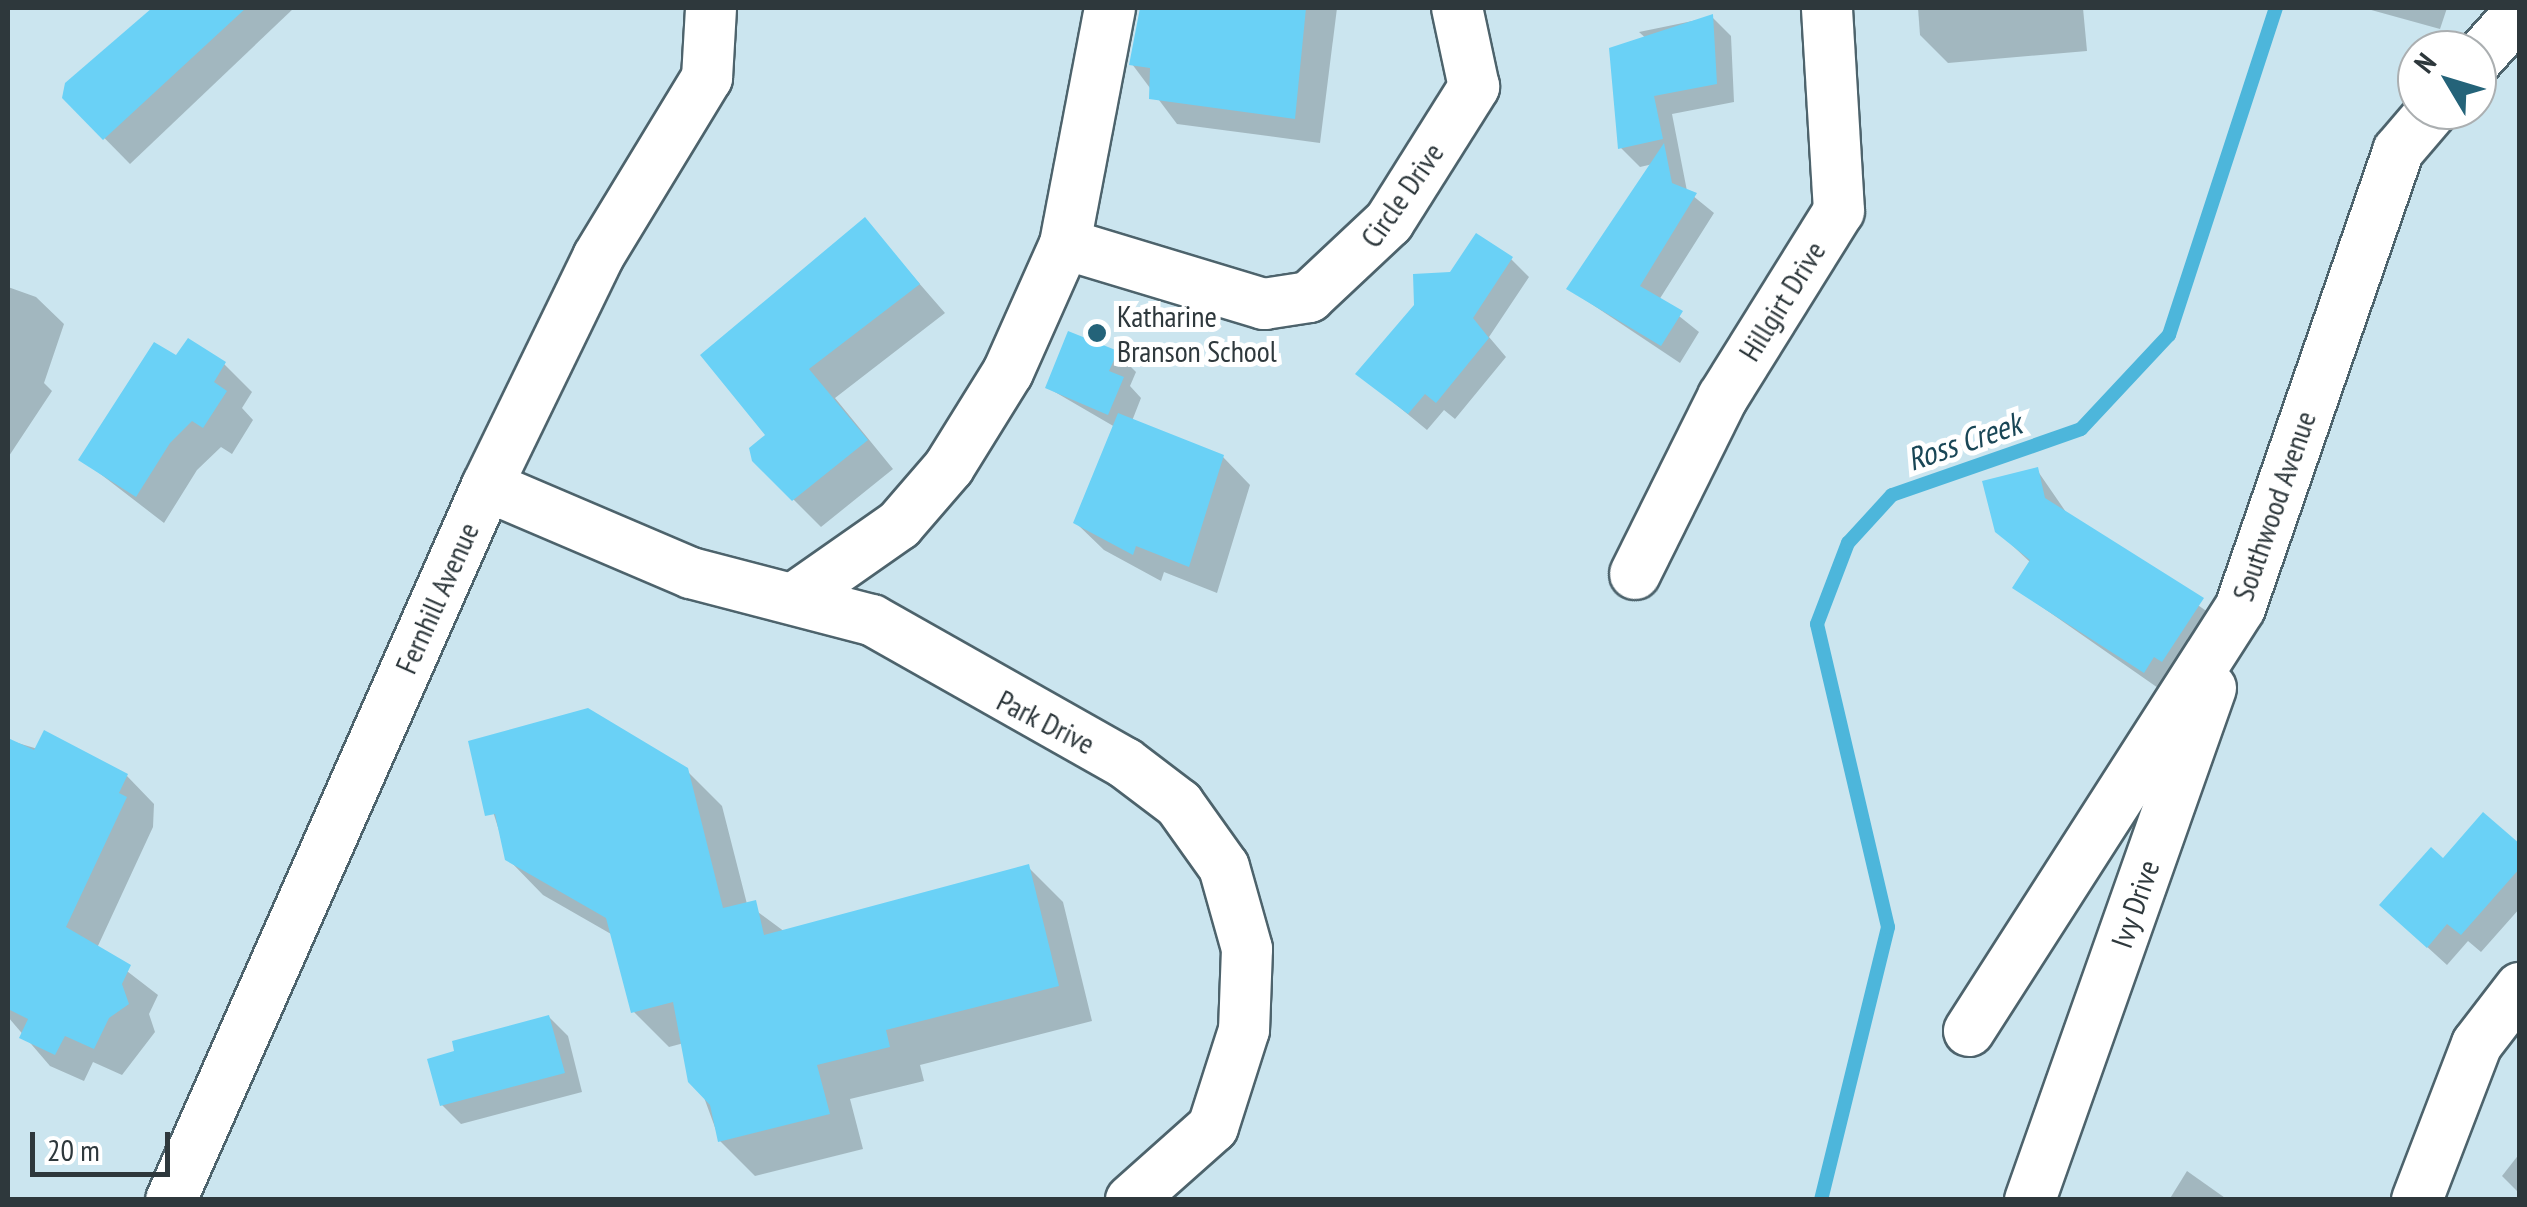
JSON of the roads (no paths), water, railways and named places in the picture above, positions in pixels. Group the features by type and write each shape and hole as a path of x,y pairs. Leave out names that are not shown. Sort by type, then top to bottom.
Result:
{"street":[{"name":"Fernhill Avenue","path":"171,1200 486,486 598,257 707,78 711,8"},
{"path":"796,597 898,525 948,467 1008,372 1065,244 1110,8"},
{"name":"Circle Drive","path":"1065,244 1264,304 1309,298 1390,222 1474,87 1457,8"},
{"name":"Hillgirt Drive","path":"1635,574 1722,396 1839,211 1827,8"},
{"path":"2497,38 2520,12"},
{"name":"Southwood Avenue","path":"1969,1031 2240,608 2398,150 2416,130"},
{"name":"Park Drive","path":"486,486 692,573 796,597 872,620 1125,762 1179,804 1224,866 1247,950 1244,1030 1213,1127 1131,1200"},
{"name":"Ivy Drive","path":"2030,1200 2240,608"},
{"path":"2418,1200 2477,1044 2520,988"}],"waterway":[{"name":"Ross Creek","path":"1821,1200 1888,927 1817,624 1848,543 1892,495 2081,429 2169,335 2276,8"}],"place":[{"name":"Katharine Branson School","path":"1097,333"}]}
